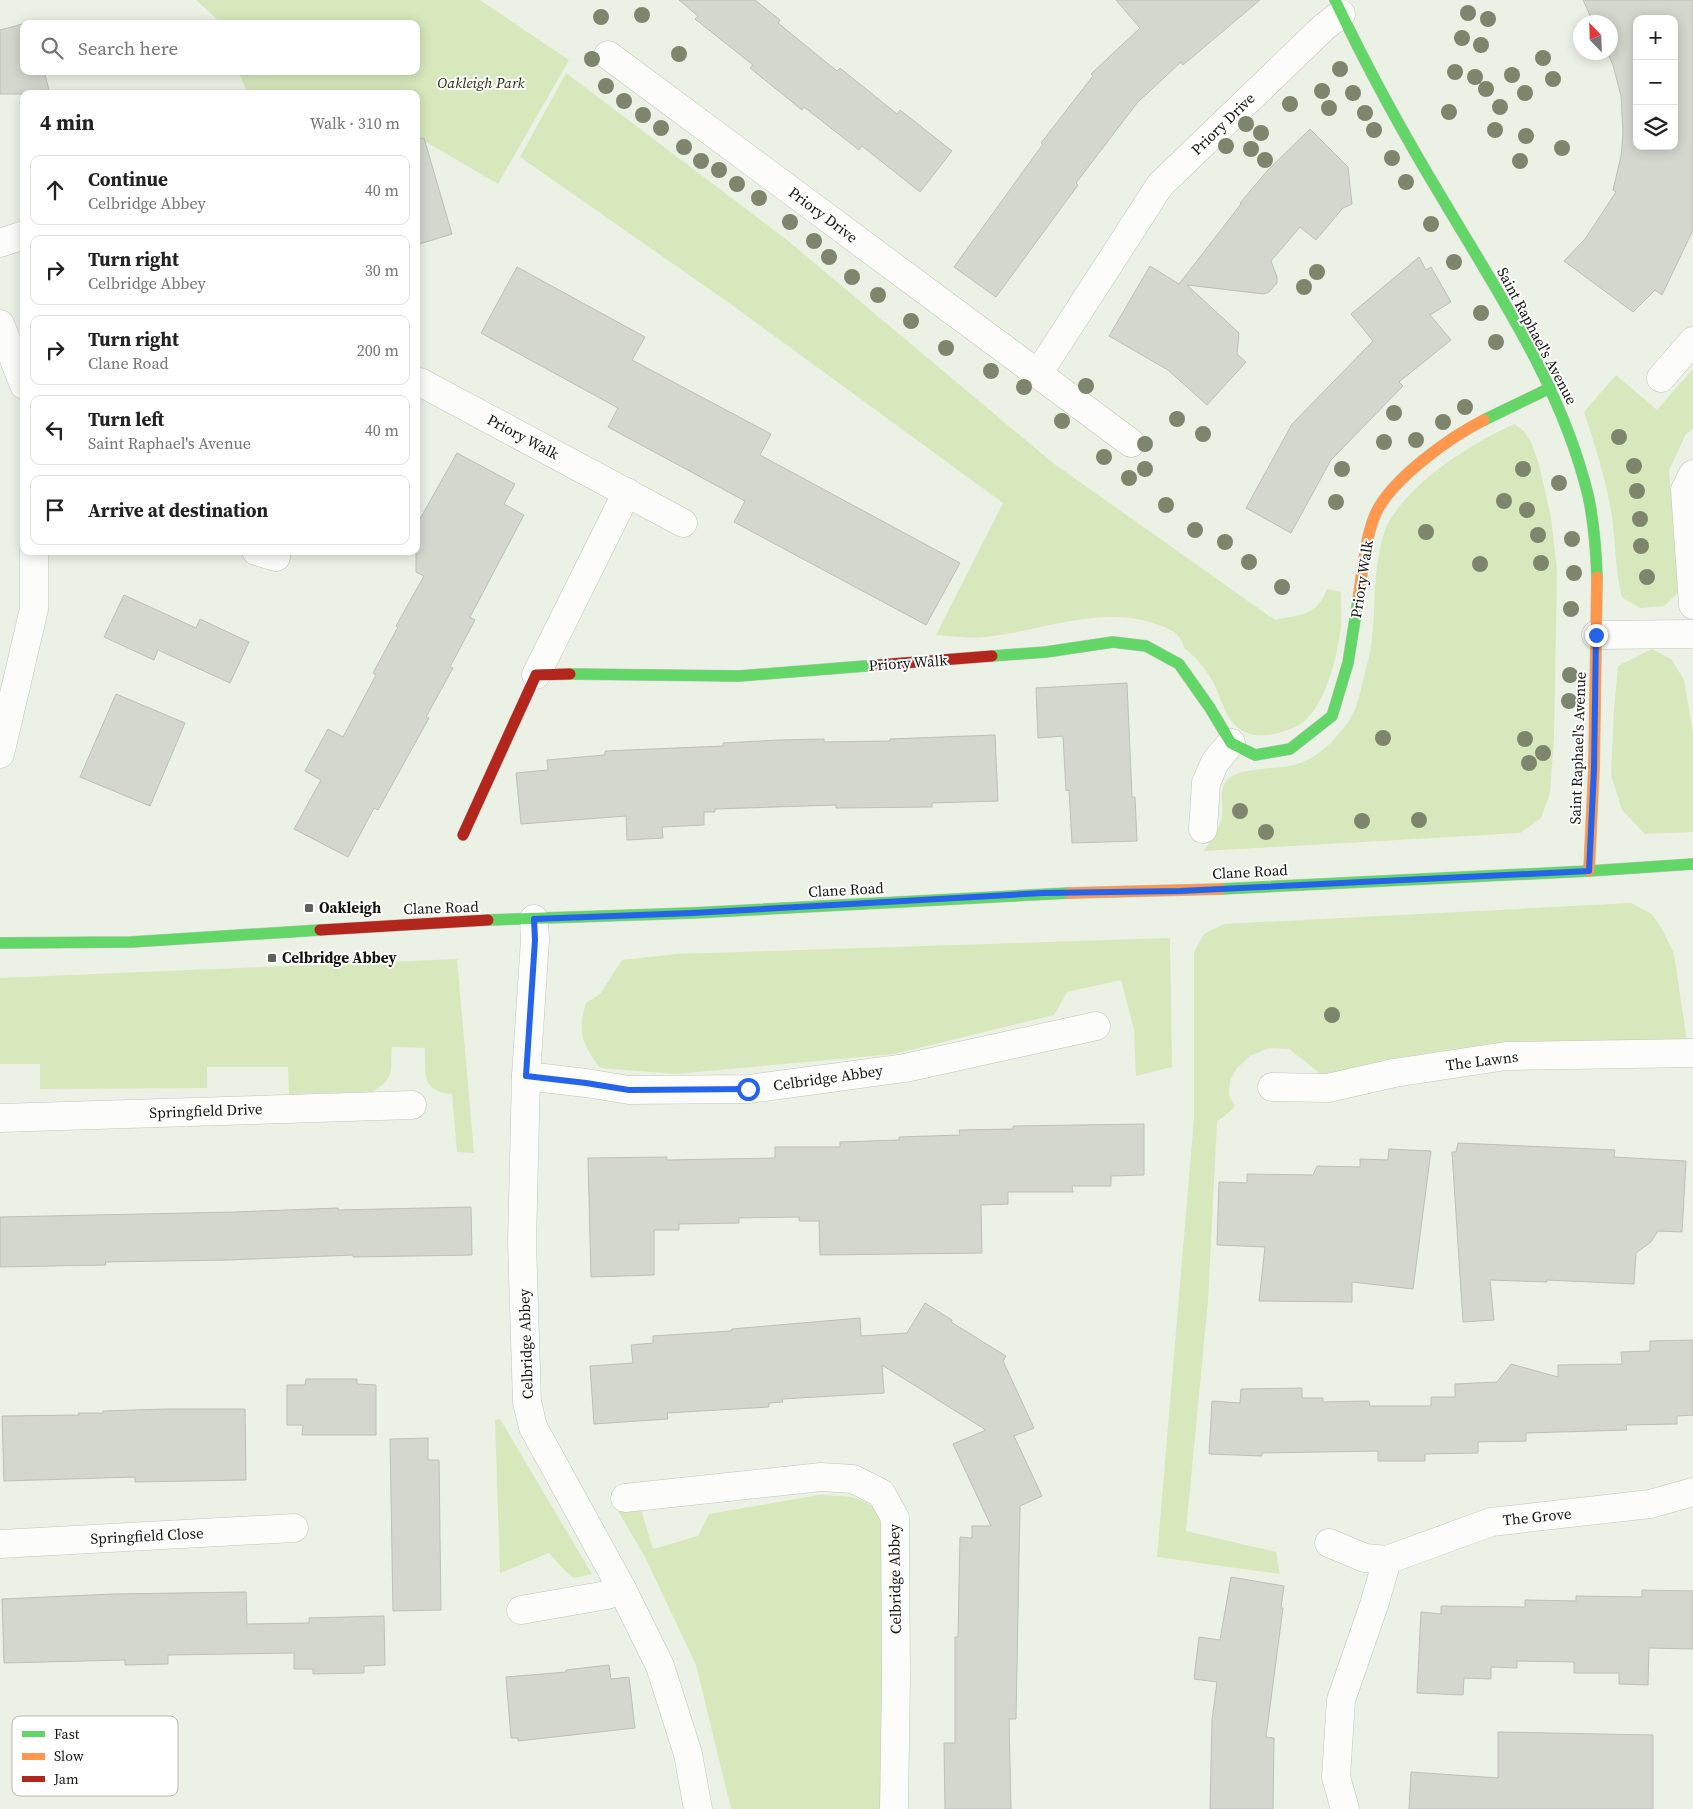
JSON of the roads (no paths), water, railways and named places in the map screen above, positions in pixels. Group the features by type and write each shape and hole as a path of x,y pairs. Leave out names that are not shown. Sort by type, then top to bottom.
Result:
{"street":[{"name":"Priory Drive","path":"1038,374 1160,185 1318,33 1338,7"},
{"name":"Saint Raphael's Avenue","path":"1338,7 1435,187 1495,288 1550,388 1565,418 1589,497 1598,569 1594,770 1589,871"},
{"name":"Priory Drive","path":"608,55 1130,443"},
{"path":"0,243 20,236"},
{"path":"0,324 20,375"},
{"path":"1661,378 1693,341"},
{"name":"Priory Walk","path":"420,382 684,523"},
{"name":"Priory Walk","path":"536,675 739,676 1046,652 1113,642 1146,646 1180,664 1210,708 1231,744 1255,755 1290,749 1332,716 1348,662 1358,609 1363,560 1367,539 1376,513 1401,480 1443,444 1478,423 1550,388"},
{"path":"1693,474 1685,490 1693,605"},
{"path":"463,835 536,675 627,492"},
{"path":"2,737 34,609 34,555"},
{"path":"1596,635 1693,634"},
{"path":"1203,829 1206,783 1215,762 1231,744"},
{"name":"Clane Road","path":"0,942 131,942 386,925 692,913 1043,893 1180,891 1589,871 1693,864"},
{"name":"Celbridge Abbey","path":"534,919 535,940 526,1076 522,1243 527,1402 533,1427 622,1590 660,1666 688,1754 698,1809"},
{"name":"Celbridge Abbey","path":"526,1076 629,1090 748,1089 905,1068 1096,1026"},
{"name":"The Lawns","path":"1272,1087 1328,1088 1394,1073 1506,1056 1693,1053"},
{"name":"Springfield Drive","path":"0,1118 412,1105"},
{"name":"Celbridge Abbey","path":"625,1498 821,1477 853,1479 881,1493 896,1518 894,1809"},
{"name":"The Grove","path":"1329,1544 1365,1558 1387,1560 1491,1522 1650,1504 1693,1492"},
{"name":"Springfield Close","path":"0,1544 294,1528"},
{"path":"1345,1809 1336,1777 1341,1700 1374,1605 1387,1560"},
{"path":"520,1610 607,1595 622,1590"}],"place":[{"name":"Oakleigh","path":"309,908"},
{"name":"Celbridge Abbey","path":"272,958"}],"park label":[{"name":"Oakleigh Park","path":"481,83"}]}
